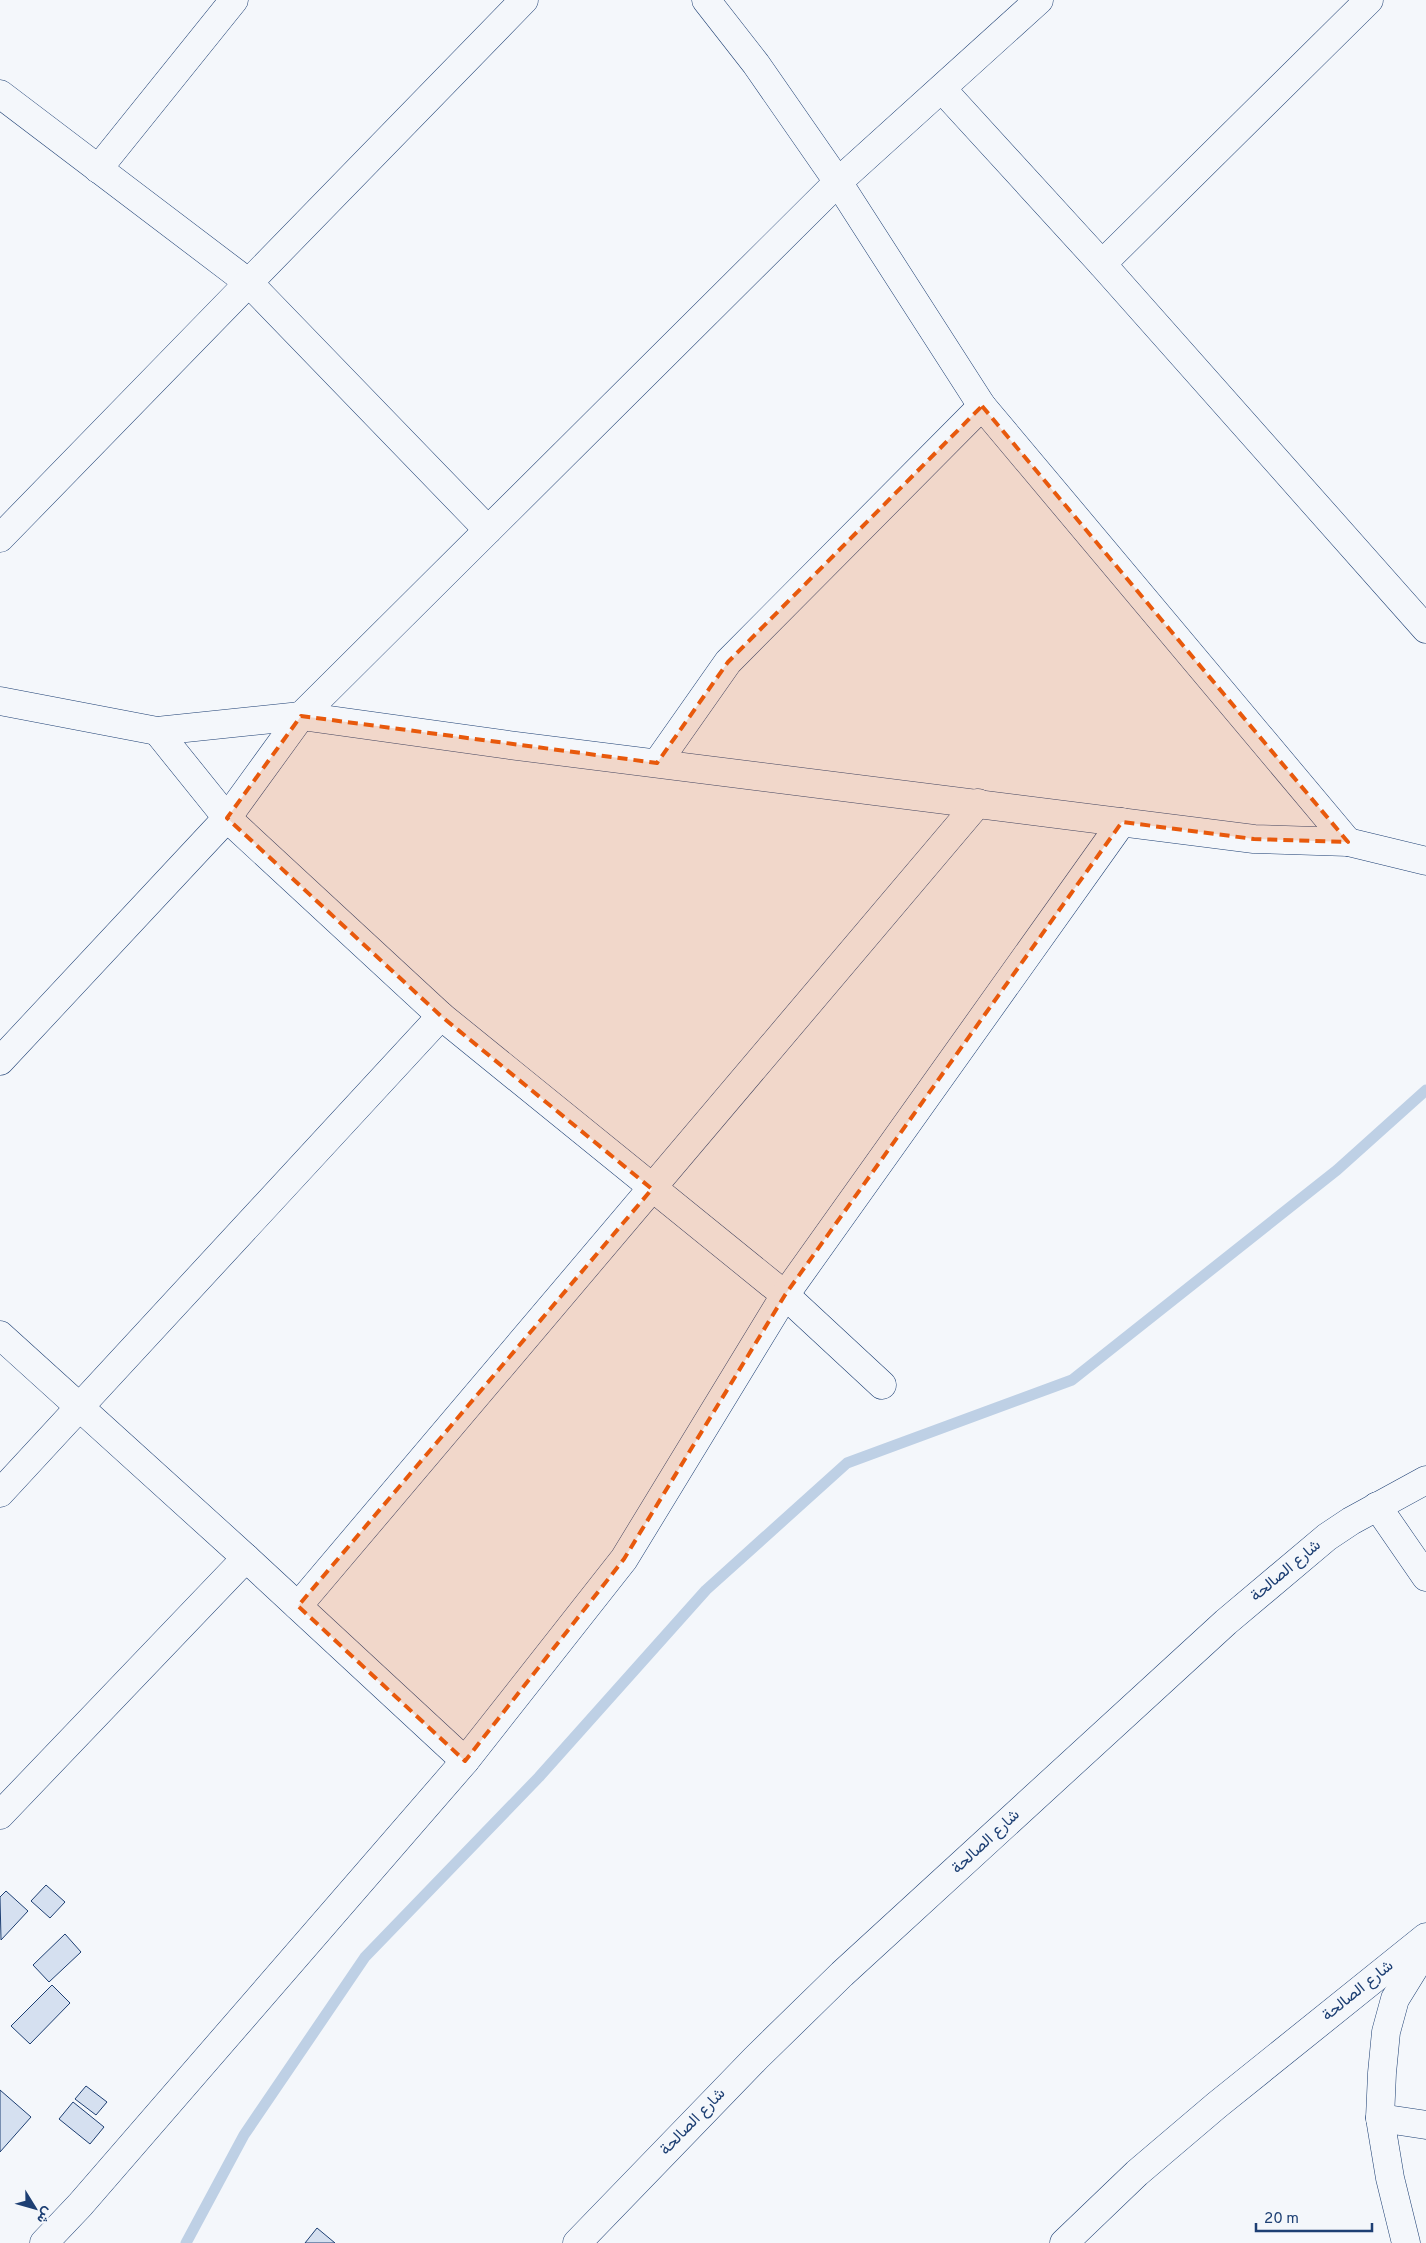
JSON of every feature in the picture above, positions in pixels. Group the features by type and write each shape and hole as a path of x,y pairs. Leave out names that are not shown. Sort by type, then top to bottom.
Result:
{"street":[{"path":"98,169 234,0"},
{"path":"0,538 524,0"},
{"path":"706,0 756,64 838,182 982,406 1348,842"},
{"path":"0,1061 227,818 301,716 838,182 1039,0"},
{"path":"1102,264 1369,0"},
{"path":"942,88 1102,264 1426,629"},
{"path":"0,94 249,283 488,530"},
{"path":"657,763 728,662 982,406"},
{"path":"0,701 157,730 301,716 509,745 1254,839 1348,842 1426,861"},
{"path":"157,730 227,818 441,1016 785,1295 882,1385"},
{"path":"298,1606 978,803"},
{"path":"44,2243 80,2206 464,1761 624,1559 785,1295 1122,822"},
{"path":"0,1494 441,1016"},
{"path":"0,1334 246,1558 464,1761"},
{"name":"شارع الصالحة","path":"577,2243 750,2064 842,1974 1226,1622 1327,1537 1377,1506 1426,1480"},
{"path":"1377,1506 1426,1576"},
{"path":"0,1815 246,1558"},
{"name":"شارع الصالحة","path":"1064,2243 1137,2173 1217,2105 1426,1937"},
{"path":"1406,2243 1390,2178 1380,2118 1386,2032 1395,1999 1426,1949"},
{"path":"1380,2118 1426,2125"}],"highlighted area":[{"path":"982,406 1348,842 1254,839 1122,822 785,1295 624,1559 465,1761 298,1606 652,1189 441,1016 227,818 301,716 657,763 728,662"}],"building":[{"path":"46,1885 65,1902 50,1918 31,1901"},
{"path":"6,1891 28,1911 1,1940 0,1897"},
{"path":"65,1934 81,1952 49,1982 33,1965"},
{"path":"52,1985 70,2003 30,2044 11,2026"},
{"path":"86,2086 107,2102 96,2115 75,2099"},
{"path":"0,2090 31,2117 0,2152"},
{"path":"73,2102 104,2127 90,2144 59,2119"},
{"path":"317,2228 335,2243 305,2243"}],"waterway":[{"path":"186,2243 244,2135 365,1957 539,1777 706,1590 847,1463 1072,1380 1337,1170 1426,1090"}]}
